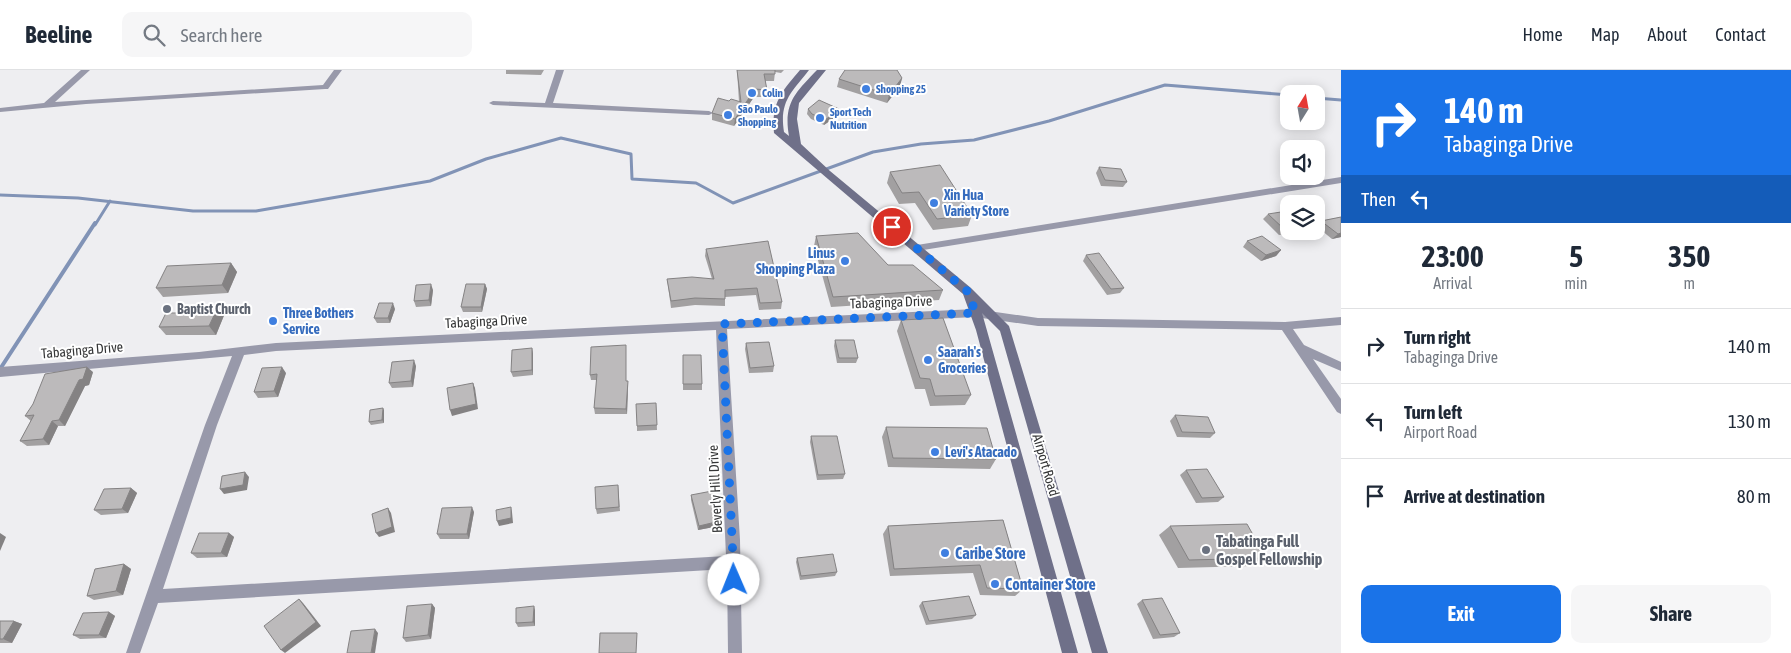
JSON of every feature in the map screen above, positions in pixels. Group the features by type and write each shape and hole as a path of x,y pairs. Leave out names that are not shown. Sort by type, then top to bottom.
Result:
{"street":[{"path":"46,106 86,70"},
{"path":"0,110 324,87 338,70"},
{"path":"548,106 560,70"},
{"name":"Airport Road","path":"805,70 780,100 776,118 779,133 796,145 806,156 967,291 995,316 1006,329 1100,653"},
{"path":"796,145 792,125 792,106 822,70"},
{"path":"493,103 709,113"},
{"path":"917,248 1341,180"},
{"name":"Airport Road","path":"967,291 976,313 1070,653"},
{"name":"Tabaginga Drive","path":"0,372 276,347 976,313 1038,322 1285,326 1341,321"},
{"name":"Beverly Hill Drive","path":"722,324 733,562 735,653"},
{"path":"1285,326 1341,409"},
{"path":"1299,347 1341,367"},
{"path":"133,653 155,596 219,400 240,351"},
{"path":"155,596 733,562"}],"building":[{"path":"737,70 775,70 775,74 764,74 767,90 755,89 735,119 712,113 718,98 741,102"},
{"path":"845,70 897,70 902,78 889,95 839,79"},
{"path":"819,100 839,109 825,120 812,114 808,109"},
{"path":"940,165 972,215 937,219 919,192 902,193 890,172"},
{"path":"1099,167 1121,169 1127,182 1105,180"},
{"path":"1280,212 1280,225 1268,214"},
{"path":"1341,217 1341,233 1338,234 1325,224 1325,220"},
{"path":"858,233 888,265 913,265 943,290 833,297 816,236"},
{"path":"1262,236 1281,250 1266,255 1247,241"},
{"path":"768,241 782,302 760,303 757,288 725,290 725,299 695,298 671,301 667,279 692,277 714,279 706,249"},
{"path":"1099,253 1124,288 1111,289 1086,255"},
{"path":"231,263 222,285 156,288 167,266"},
{"path":"431,284 429,300 414,301 416,285"},
{"path":"466,284 485,284 481,307 461,307"},
{"path":"379,303 393,303 388,318 374,318"},
{"path":"219,305 209,326 159,327 166,313 194,313 198,306"},
{"name":"Saarah's Groceries","path":"943,318 971,395 935,396 930,379 920,378 901,320"},
{"path":"835,340 854,340 858,358 839,358"},
{"path":"769,342 774,366 750,368 746,343"},
{"path":"626,345 626,381 628,381 626,409 594,408 597,374 590,375 591,347"},
{"path":"532,348 532,370 511,372 512,350"},
{"path":"683,355 701,355 702,384 683,384"},
{"path":"414,360 411,381 389,383 392,362"},
{"path":"87,367 83,379 79,380 59,420 52,421 43,439 20,441 34,415 25,416 33,404 45,374"},
{"path":"282,367 274,391 254,392 262,368"},
{"path":"473,383 476,404 450,410 447,388"},
{"path":"656,403 657,425 637,426 636,404"},
{"path":"383,408 382,420 369,422 370,410"},
{"path":"1175,415 1208,417 1215,433 1182,432"},
{"name":"Levi's Atacado","path":"886,427 987,428 996,459 893,458"},
{"path":"811,436 837,436 845,474 818,475"},
{"path":"1207,469 1224,497 1202,498 1186,470"},
{"path":"245,472 243,485 220,489 222,476"},
{"path":"618,485 619,507 596,509 595,487"},
{"path":"131,488 122,509 94,510 104,489"},
{"path":"712,491 720,521 699,526 691,495"},
{"path":"472,507 467,534 437,534 442,508"},
{"path":"511,507 511,518 497,521 496,510"},
{"path":"388,508 392,527 376,533 372,514"},
{"name":"Caribe Store","path":"1003,520 1023,589 987,588 980,565 894,569 888,526"},
{"path":"1247,524 1266,558 1189,560 1170,526"},
{"path":"199,533 229,533 221,553 191,553"},
{"path":"833,554 837,572 801,576 797,558"},
{"path":"124,564 116,591 87,596 95,569"},
{"path":"969,596 976,615 929,621 922,602"},
{"path":"1162,598 1180,633 1160,635 1142,600"},
{"path":"299,599 316,622 281,650 264,626"},
{"path":"432,604 428,635 403,638 407,606"},
{"path":"534,606 533,622 516,623 516,608"},
{"path":"109,612 99,635 73,635 83,613"},
{"path":"0,621 14,621 3,639 0,639"},
{"path":"375,629 371,653 347,653 351,631"},
{"path":"600,633 637,633 636,653 599,653"}],"waterway":[{"path":"110,202 193,211 256,211 430,181 486,159 561,138 631,154 632,179 696,183 733,203 873,152 921,144 974,140 1049,121 1165,85 1280,94"},
{"path":"1325,99 1341,100"},
{"path":"0,195 78,198 110,202"},
{"path":"95,225 110,202"},
{"path":"2,366 95,223"}],"place":[{"name":"Shopping 25","path":"866,89"},
{"name":"Colin","path":"752,93"},
{"name":"São Paulo Shopping","path":"728,115"},
{"name":"Sport Tech Nutrition","path":"820,118"},
{"name":"Xin Hua Variety Store","path":"934,203"},
{"name":"Linus Shopping Plaza","path":"845,261"},
{"name":"Baptist Church","path":"167,309"},
{"name":"Three Bothers Service","path":"273,321"},
{"name":"Saarah's Groceries","path":"928,360"},
{"name":"Levi's Atacado","path":"935,452"},
{"name":"Tabatinga Full Gospel Fellowship","path":"1206,550"},
{"name":"Caribe Store","path":"945,553"},
{"name":"Container Store","path":"995,584"}],"route":[{"path":"734,580 722,324 976,313 967,291 892,227"}]}
